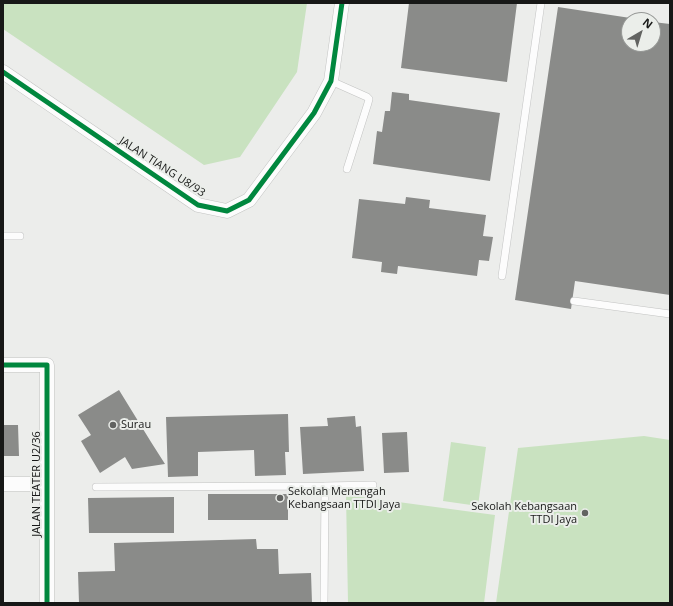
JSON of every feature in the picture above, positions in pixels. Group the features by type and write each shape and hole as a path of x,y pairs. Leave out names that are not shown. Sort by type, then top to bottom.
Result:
{"street":[{"name":"JALAN TIANG U8/93","path":"3,72 198,205 227,211 249,200 314,114 331,81 342,3"},
{"name":"JALAN TEATER U2/36","path":"3,365 47,365 47,603"},
{"path":"3,484 47,484"}],"lane":[{"path":"502,276 541,3"},
{"path":"331,81 367,97 368,99 347,169"},
{"path":"3,236 20,236"},
{"path":"574,301 670,314"},
{"path":"96,487 373,485"},
{"path":"324,603 325,486"}],"green space":[{"path":"3,3 307,3 297,72 240,157 204,165 3,29"},
{"name":"Sekolah Kebangsaan TTDI Jaya","path":"644,436 670,440 670,603 496,603 518,448"},
{"path":"451,442 486,447 478,506 443,501"},
{"path":"346,495 495,515 484,603 348,603"}],"building":[{"path":"409,3 517,3 507,82 401,68"},
{"path":"558,7 621,17 621,52 661,52 661,23 670,24 670,295 575,281 571,309 515,300"},
{"path":"392,92 409,94 409,100 500,113 490,181 373,164 377,131 382,132 385,111 390,111"},
{"path":"406,197 430,200 429,208 486,215 483,236 493,237 489,261 479,260 477,276 398,266 397,274 381,272 382,262 352,258 359,199 405,204"},
{"name":"Surau","path":"119,390 165,464 132,469 125,457 100,473 81,441 91,435 78,415"},
{"path":"288,414 289,452 285,452 286,475 255,476 254,450 198,452 198,476 168,477 166,417"},
{"path":"355,416 356,427 361,426 364,471 303,474 300,427 328,426 327,418"},
{"path":"3,425 18,425 19,456 3,456"},
{"path":"407,432 409,472 384,473 382,433"},
{"path":"208,494 288,494 288,520 208,520"},
{"path":"174,497 174,533 89,533 88,498"},
{"path":"256,539 257,549 278,549 279,574 311,573 312,603 79,603 78,572 115,571 114,543"}],"cycle path":[{"path":"3,72 198,205 227,211 249,200 314,113 331,81 342,3"},
{"path":"3,365 47,365 47,603"}],"place":[{"name":"Surau","path":"113,425"},
{"name":"Sekolah Menengah Kebangsaan TTDI Jaya","path":"280,498"},
{"name":"Sekolah Kebangsaan TTDI Jaya","path":"585,513"}]}
